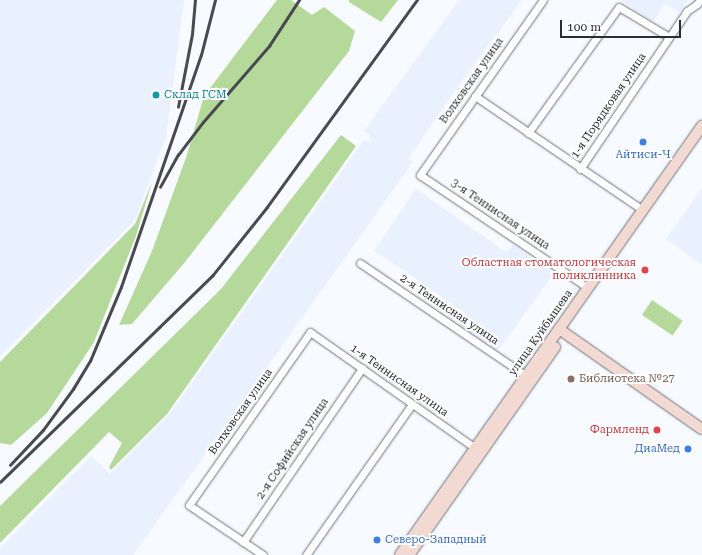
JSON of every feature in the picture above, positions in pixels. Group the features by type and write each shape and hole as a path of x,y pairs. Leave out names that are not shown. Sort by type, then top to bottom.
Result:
{"main road":[{"name":"улица Куйбышева","path":"400,555 478,450 646,212 702,126"},
{"name":"улица Куйбышева","path":"409,555 526,376 561,331 588,288 702,138"},
{"path":"561,331 702,429"}],"street":[{"name":"Волховская улица","path":"420,175 543,0"},
{"name":"1-я Порядковая улица","path":"580,169 687,11 700,4"},
{"path":"528,133 619,7 669,37"},
{"path":"475,96 580,169 646,212"},
{"name":"3-я Теннисная улица","path":"420,175 588,288"},
{"name":"2-я Теннисная улица","path":"360,263 526,376"},
{"name":"Волховская улица","path":"243,542 190,505 310,332"},
{"name":"1-я Теннисная улица","path":"310,332 478,450"},
{"name":"2-я Софийская улица","path":"243,542 362,368"},
{"path":"306,555 412,404"},
{"path":"243,542 263,555"}],"shaded area":[{"path":"0,0 184,0 166,137 135,220 0,356"},
{"path":"459,0 522,0 462,81 408,159 413,162 133,555 0,555 0,548 91,456 110,474 169,415 364,140 371,144 370,136 364,131"},
{"path":"621,0 687,0 679,12 664,4 653,22"},
{"path":"416,189 507,253 513,245 554,273 497,352 458,324 465,313 374,251"},
{"path":"702,190 702,265 666,239"}],"green space":[{"path":"277,0 291,0 312,15 324,7 355,31 349,51 185,262 132,324 119,325 152,251 187,155 204,96"},
{"path":"349,0 398,0 381,22 349,2"},
{"path":"341,135 356,146 167,414 111,470 109,467 122,443 109,432 0,543 0,506 221,289"},
{"path":"152,182 136,236 94,342 47,413 11,445 0,443 0,362 135,224"},
{"path":"652,300 683,321 673,336 642,315"}],"railway":[{"path":"178,107 192,34 195,0"},
{"path":"10,465 43,430 73,389 90,361 121,287 201,55 215,0"},
{"path":"160,187 178,155 203,122 269,46 299,0"},
{"path":"0,482 212,276 267,207 417,0"}],"place":[{"name":"Склад ГСМ","path":"156,95"},
{"name":"Айтиси-Ч","path":"643,142"},
{"name":"Областная стоматологическая поликлинника","path":"645,270"},
{"name":"Библиотека №27","path":"571,379"},
{"name":"Фармленд","path":"657,430"},
{"name":"ДиаМед","path":"688,449"},
{"name":"Северо-Западный","path":"377,540"}]}
